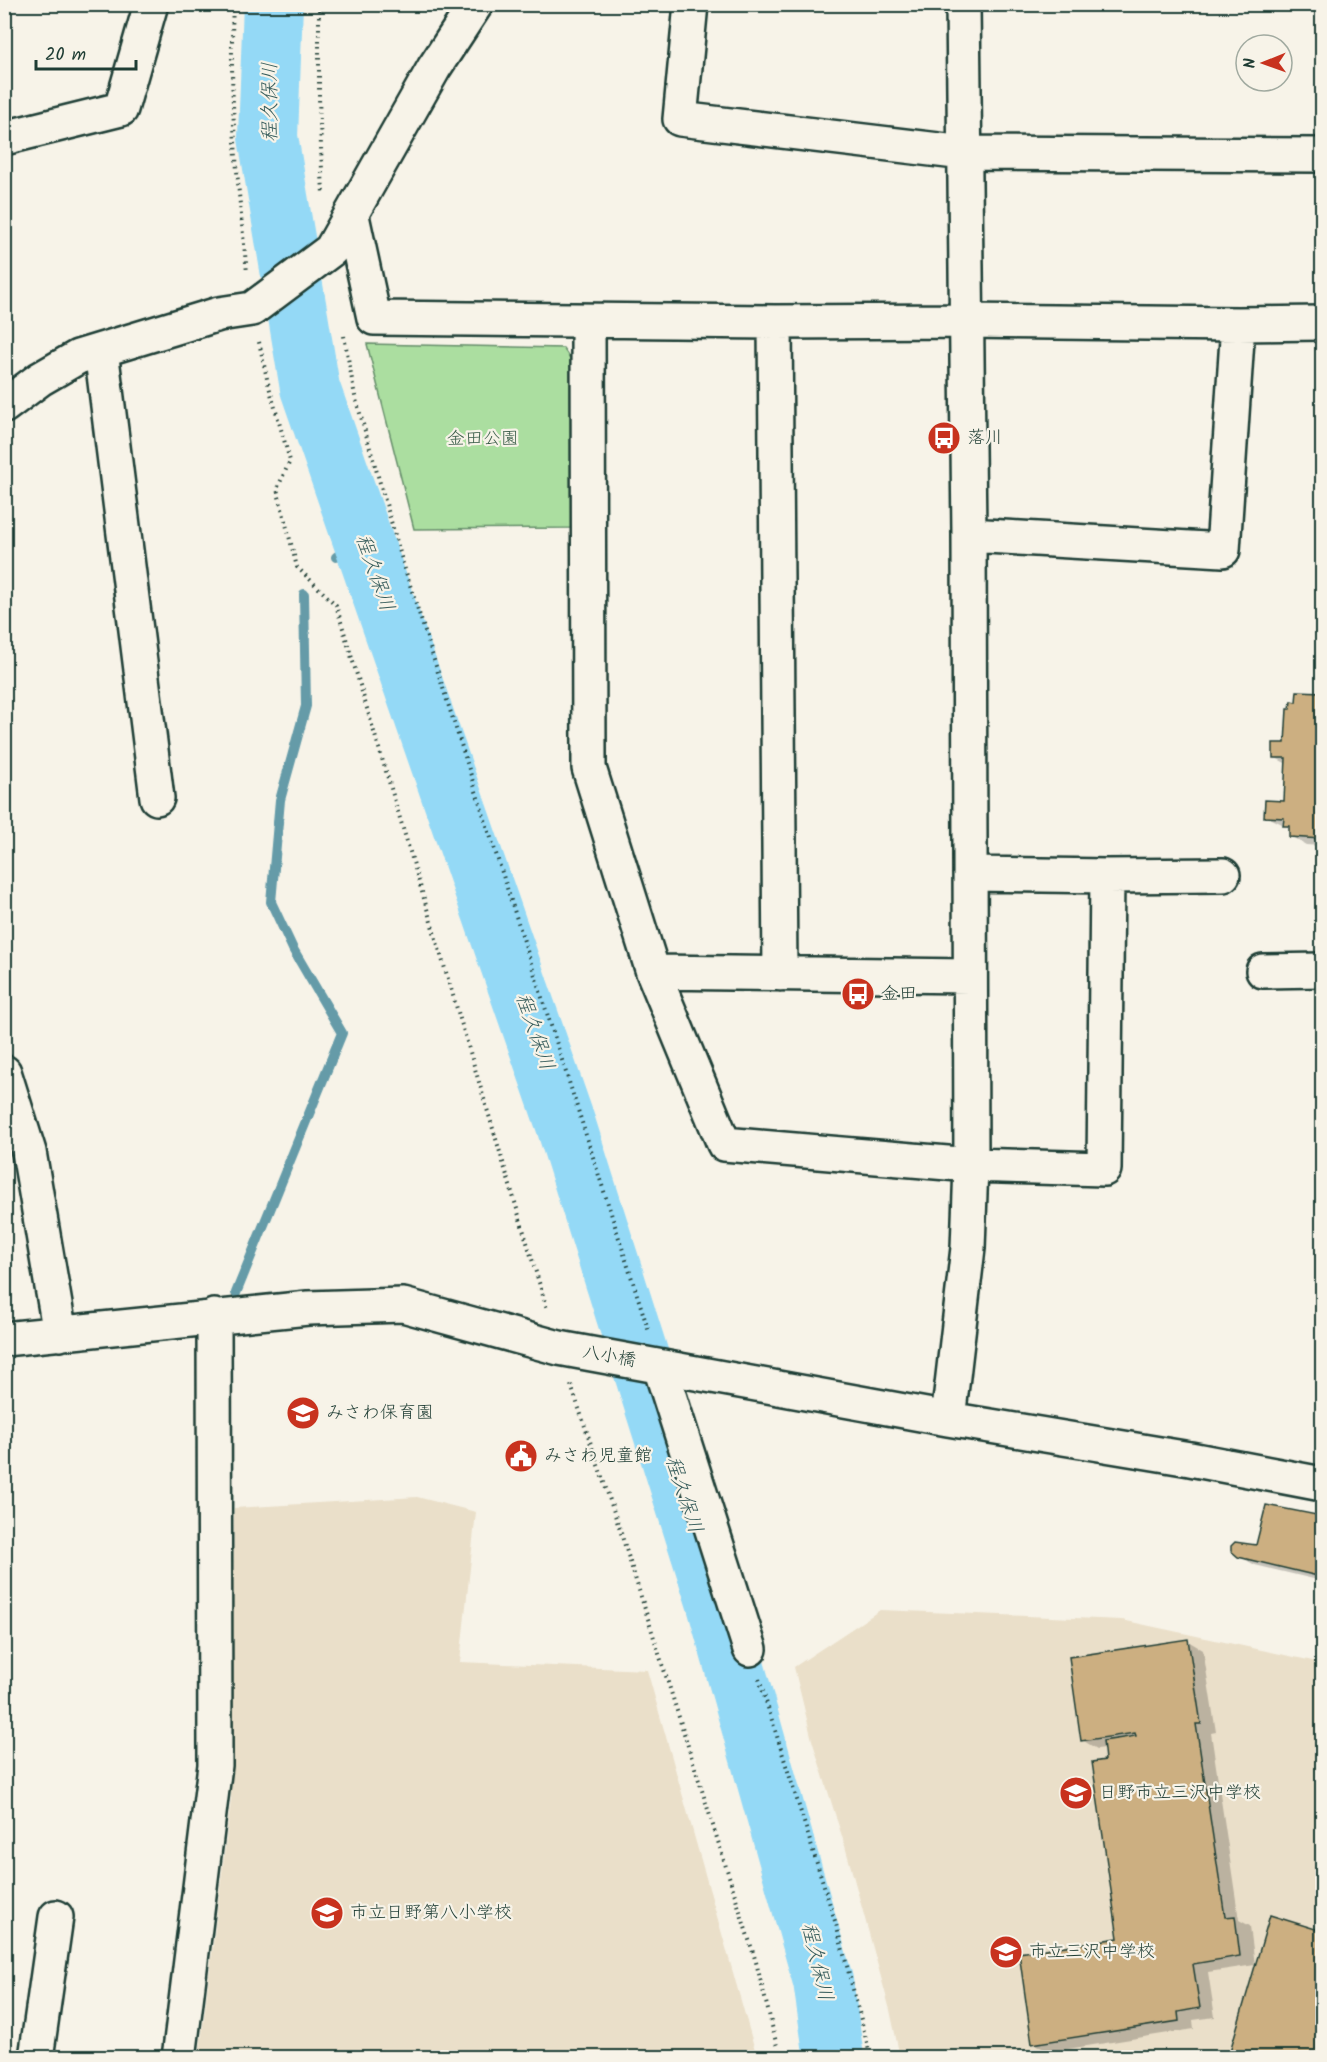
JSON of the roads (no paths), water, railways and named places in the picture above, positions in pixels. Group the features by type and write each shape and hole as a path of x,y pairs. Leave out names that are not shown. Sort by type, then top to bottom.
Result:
{"street":[{"path":"4,138 121,109 151,4"},
{"path":"4,405 39,379 78,357 219,314 256,306 331,250 435,69 476,4"},
{"path":"691,4 680,119 964,153 1323,154"},
{"path":"948,1419 968,1248 971,1165 968,321 963,4"},
{"path":"352,216 374,318 776,322 1323,323"},
{"path":"588,321 590,768 653,972 724,1144 971,1165 1104,1168 1107,876"},
{"path":"776,322 780,974"},
{"path":"969,535 1223,550 1238,324"},
{"path":"101,350 157,798"},
{"path":"970,874 1223,875"},
{"path":"1263,971 1323,970"},
{"path":"653,972 969,976"},
{"path":"4,1072 29,1152 60,1334"},
{"name":"八小橋","path":"9,1339 214,1316 308,1308 403,1305 564,1349 1323,1484"},
{"path":"179,2058 215,1766 214,1316"},
{"path":"655,1365 750,1649"},
{"path":"36,2058 56,1917"}],"waterway":[{"name":"程久保川","path":"273,4 268,137 310,388 566,1125 716,1601 823,1981 834,2058"},
{"path":"336,557 361,539"},
{"path":"236,1293 342,1033 293,949 271,902 280,800 306,706 304,594"}],"place":[{"name":"落川","path":"944,438"},
{"name":"金田","path":"858,994"},
{"name":"みさわ保育園","path":"303,1413"},
{"name":"みさわ児童館","path":"521,1456"},
{"name":"日野市立三沢中学校","path":"1076,1793"},
{"name":"市立日野第八小学校","path":"327,1913"},
{"name":"市立三沢中学校","path":"1006,1952"}],"park label":[{"name":"金田公園","path":"483,439"}]}
